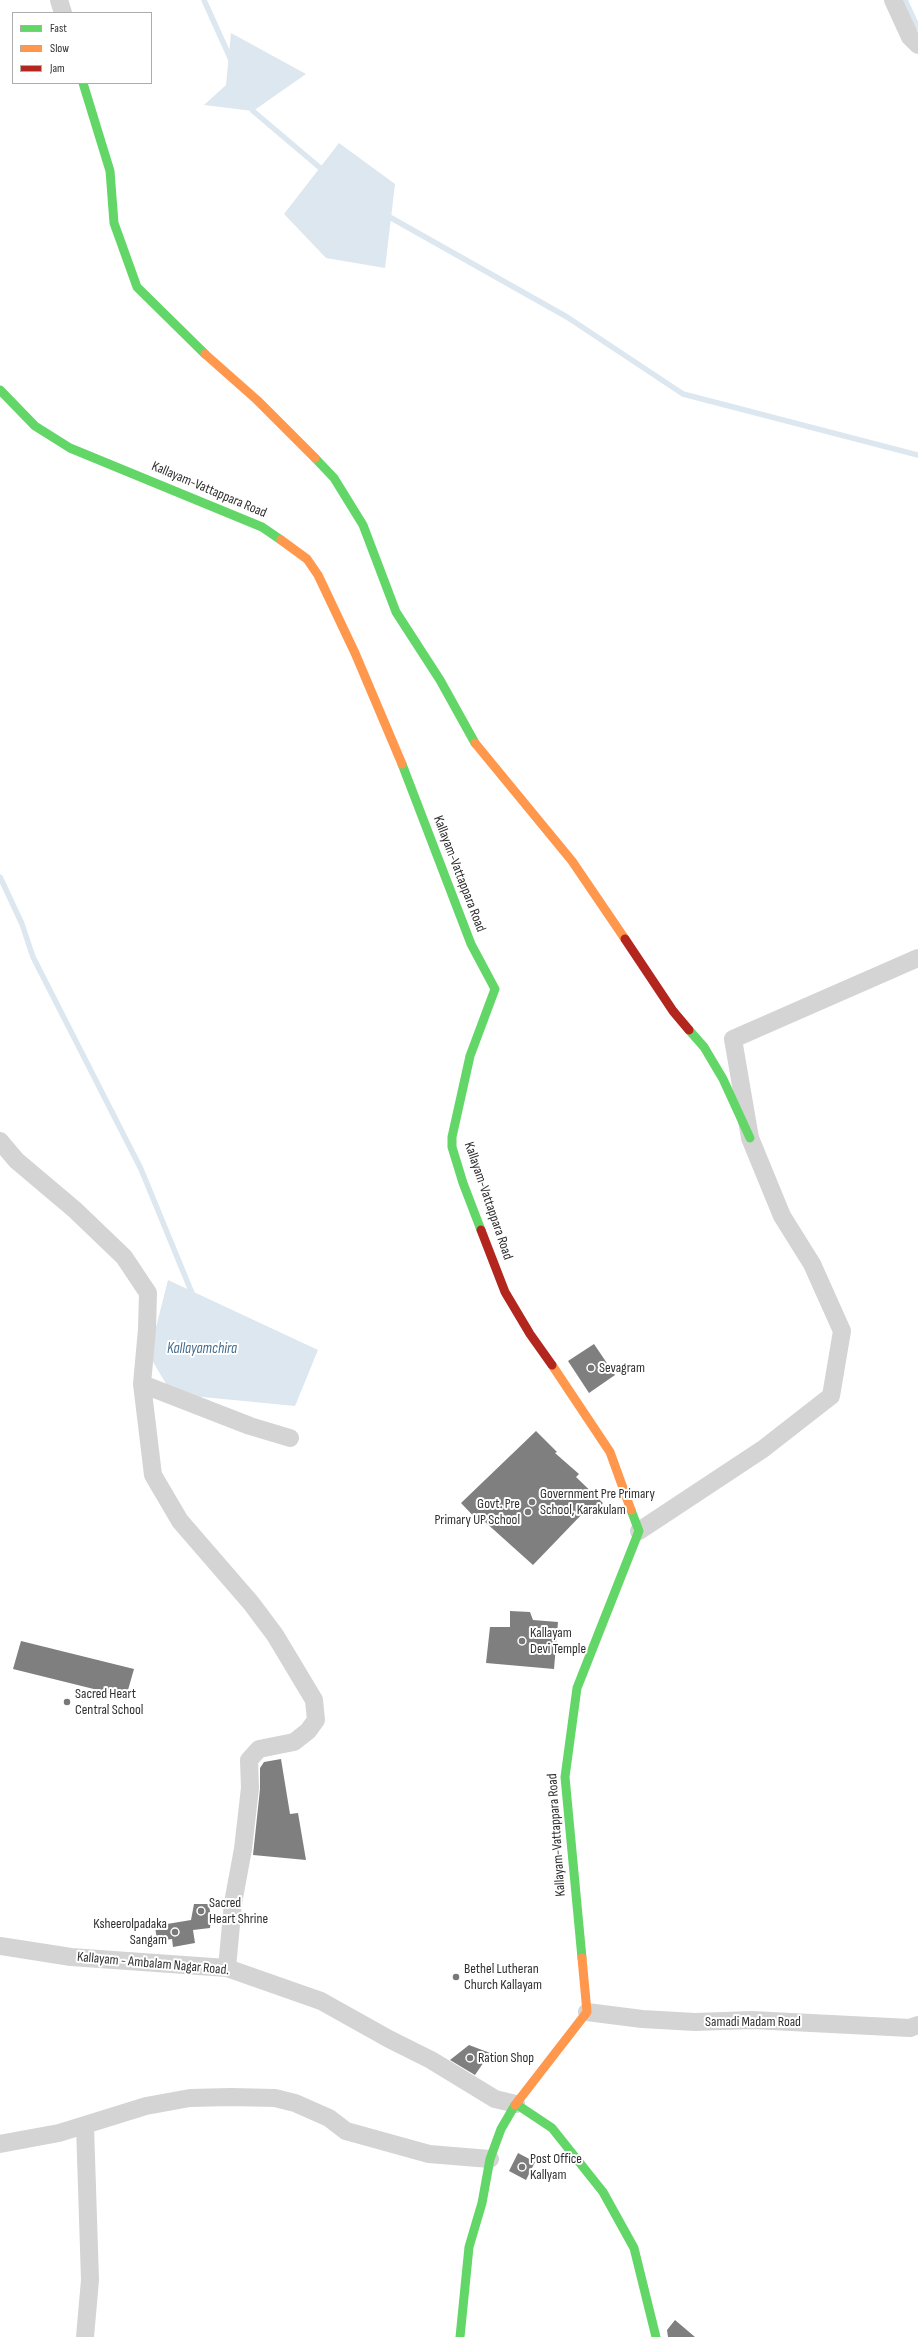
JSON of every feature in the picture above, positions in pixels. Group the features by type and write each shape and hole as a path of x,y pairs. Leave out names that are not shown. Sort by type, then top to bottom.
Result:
{"street":[{"path":"59,0 63,12"},
{"path":"893,0 910,37 918,45"},
{"path":"83,84 110,171 114,223 137,287 214,364 257,400 334,478 363,525 396,612 440,680 477,746 572,861 673,1011 704,1046 723,1079 750,1138 782,1216 812,1264 842,1331 831,1396 763,1449 639,1531"},
{"name":"Kallayam-Vattappara Road","path":"0,390 35,426 70,448 262,527 307,559 318,575 355,652 387,726 471,944 495,989 470,1056 452,1137 452,1147 463,1183 505,1292 530,1334 579,1403 610,1452 639,1531 577,1688 565,1776 587,2012"},
{"path":"750,1138 734,1039 918,958"},
{"path":"0,1141 16,1160 74,1209 124,1257 148,1293 147,1329 142,1384 153,1475 180,1521 251,1603 275,1636 314,1700 316,1720 308,1730 294,1742 259,1749 249,1760 250,1788 243,1849 233,1903 227,1968"},
{"path":"142,1384 250,1426 290,1438"},
{"name":"Kallayam - Ambalam Nagar Road.","path":"0,1946 71,1957 227,1968 321,2001 389,2039 431,2060 494,2099 516,2104"},
{"path":"460,2337 469,2247 482,2203 490,2158 500,2129 516,2104 587,2012"},
{"name":"Samadi Madam Road","path":"587,2012 642,2019 695,2022 760,2021 910,2028 918,2025"},
{"path":"0,2144 13,2143 85,2126 146,2106 190,2098 275,2098 295,2103 329,2118 346,2131 352,2133 429,2154 490,2158"},
{"path":"516,2104 552,2128 603,2192 634,2248 656,2337"},
{"path":"85,2126 90,2280 85,2337"}],"water":[{"path":"231,33 306,74 253,111 204,105 226,85"},
{"path":"339,143 395,184 385,268 326,258 284,214"},
{"name":"Kallayamchira","path":"168,1280 318,1350 295,1406 172,1394 149,1355"}],"building":[{"name":"Sevagram","path":"594,1344 615,1375 589,1393 568,1361"},
{"name":"Government Pre Primary School, Karakulam","path":"536,1431 557,1452 555,1453 579,1474 576,1477 603,1503 590,1516 585,1511 533,1565 484,1521 481,1524 461,1503"},
{"name":"Kallayam Devi Temple","path":"510,1611 530,1612 533,1620 558,1622 554,1669 486,1663 490,1627 510,1627"},
{"path":"21,1641 134,1669 126,1697 13,1669"},
{"path":"281,1759 290,1814 298,1813 306,1860 253,1855 260,1789 260,1768 264,1762"},
{"name":"Ksheerolpadaka Sangam","path":"194,1904 209,1904 211,1919 210,1928 193,1930 195,1943 173,1947 172,1939 157,1941 155,1926 191,1920"},
{"name":"Ration Shop","path":"469,2045 490,2053 475,2075 450,2060"},
{"name":"Post Office Kallyam","path":"518,2153 535,2162 526,2180 509,2171"},
{"path":"675,2320 695,2337 668,2337 667,2330"}],"waterway":[{"path":"204,0 232,62"},
{"path":"905,0 918,28"},
{"path":"250,105 253,111 325,172"},
{"path":"386,215 567,317 683,394 918,455"},
{"path":"0,877 22,924 33,957 141,1169 194,1298"}],"traffic: fast":[{"path":"83,84 110,171 114,223 137,287 205,354"},
{"path":"0,390 35,426 70,448 262,527 281,540"},
{"path":"315,458 334,478 363,525 396,612 440,680 475,743"},
{"path":"402,764 471,944 495,989 470,1056 452,1137 452,1147 463,1183 481,1230"},
{"path":"689,1030 704,1047 723,1079 750,1138"},
{"path":"582,1958 565,1777 577,1688 639,1531 631,1510"},
{"path":"516,2104 552,2128 603,2192 634,2248 656,2337"},
{"path":"460,2337 469,2247 482,2203 490,2159 501,2129 515,2105"}],"traffic: slow":[{"path":"205,354 257,400 315,458"},
{"path":"281,540 307,559 318,575 355,653 402,764"},
{"path":"475,743 572,861 625,939"},
{"path":"552,1365 610,1452 631,1510"},
{"path":"515,2105 587,2012 582,1958"}],"traffic: jam":[{"path":"625,939 673,1011 689,1030"},
{"path":"481,1230 505,1292 530,1334 552,1365"}],"place":[{"name":"Sevagram","path":"591,1368"},
{"name":"Government Pre Primary School, Karakulam","path":"532,1502"},
{"name":"Govt. Pre Primary UP School","path":"528,1512"},
{"name":"Kallayam Devi Temple","path":"522,1641"},
{"name":"Sacred Heart Central School","path":"67,1702"},
{"name":"Sacred Heart Shrine","path":"201,1911"},
{"name":"Ksheerolpadaka Sangam","path":"175,1932"},
{"name":"Bethel Lutheran Church Kallayam","path":"456,1977"},
{"name":"Ration Shop","path":"470,2058"},
{"name":"Post Office Kallyam","path":"522,2167"}]}
